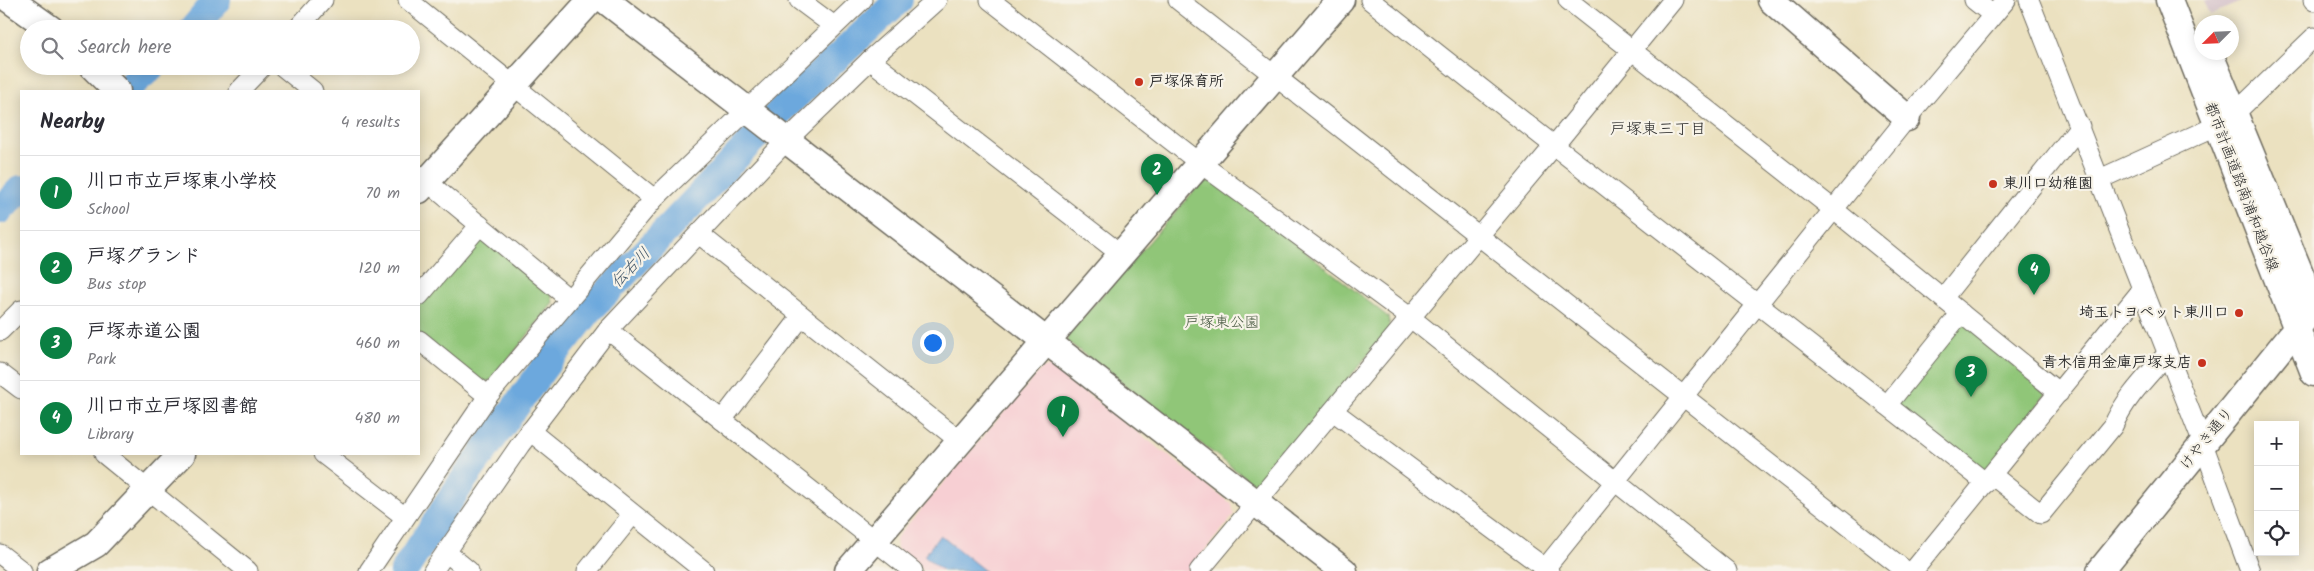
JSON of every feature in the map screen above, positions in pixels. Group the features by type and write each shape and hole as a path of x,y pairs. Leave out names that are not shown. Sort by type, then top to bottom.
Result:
{"street":[{"path":"10,0 38,20"},
{"path":"306,20 323,0"},
{"path":"408,0 654,199"},
{"path":"568,298 480,225 421,182 591,0"},
{"path":"606,0 1344,571"},
{"path":"799,0 834,26"},
{"path":"369,571 488,396 568,298 654,199 751,114 834,26 862,0"},
{"path":"433,571 530,431 608,330 699,234 782,138 937,0"},
{"path":"990,0 1200,163 1410,318 1727,571"},
{"path":"1178,0 1906,571"},
{"path":"848,571 1048,342 1341,0"},
{"path":"1370,0 1553,147 1758,303 1887,405 2041,514 2113,426 2130,397 2167,354"},
{"path":"1568,0 1833,209 2059,393"},
{"path":"1199,571 1553,147 1673,0"},
{"path":"1771,0 1907,118"},
{"path":"1974,0 1993,16"},
{"path":"1333,411 1546,570 1614,482 1833,209 2006,0"},
{"path":"2030,0 2080,126 2141,290 2203,444 2250,571"},
{"name":"都市計画道路南浦和越谷線","path":"2169,0 2314,307"},
{"path":"2187,0 2194,16"},
{"path":"2100,179 2226,120 2314,37"},
{"path":"870,60 1122,255"},
{"name":"都市計画道路南浦和越谷線","path":"2212,60 2226,120 2296,330 2314,373"},
{"path":"101,75 117,90"},
{"path":"240,90 254,75"},
{"path":"294,75 313,90"},
{"path":"1943,298 2080,126"},
{"path":"420,295 480,225"},
{"path":"699,234 961,442"},
{"path":"1913,571 2141,290"},
{"name":"けやき通り","path":"2100,571 2314,307"},
{"path":"0,331 20,311"},
{"path":"1887,405 1961,313"},
{"path":"722,420 802,316"},
{"path":"608,330 913,571"},
{"path":"420,341 488,396"},
{"path":"0,373 20,388"},
{"path":"530,431 693,568"},
{"path":"105,455 248,571"},
{"path":"50,571 96,544 181,455"},
{"path":"324,455 405,516"},
{"path":"587,571 632,515"},
{"path":"446,552 469,571"},
{"path":"0,554 22,571"}],"shaded area":[{"path":"2204,0 2245,0 2210,15"},
{"path":"1051,366 1232,504 1234,515 1188,571 924,571 897,549 896,538 1041,369"}],"green space":[{"name":"戸塚東公園","path":"1217,181 1388,317 1390,328 1263,483 1254,484 1067,341 1068,334 1202,182"},
{"path":"483,237 551,292 553,303 492,380 480,383 420,334 420,304 477,239"},
{"path":"1966,323 2046,394 1989,469 1980,471 1898,407 1896,399 1956,326"}],"water":[{"path":"940,535 985,571 943,571 924,556"}],"waterway":[{"path":"200,20 217,0"},
{"name":"伝右川","path":"404,571 462,482 545,366 589,311 783,108 899,0"},
{"path":"125,90 143,75"},
{"path":"0,210 20,190"}],"place":[{"name":"戸塚保育所","path":"1139,82"},
{"name":"東川口幼稚園","path":"1993,184"},
{"name":"戸塚グランド","path":"1157,195"},
{"name":"川口市立戸塚図書館","path":"2034,295"},
{"name":"埼玉トヨペット東川口","path":"2239,313"},
{"name":"青木信用金庫戸塚支店","path":"2202,363"},
{"name":"戸塚赤道公園","path":"1971,397"},
{"name":"川口市立戸塚東小学校","path":"1063,437"}],"district":[{"name":"戸塚東三丁目","path":"1658,129"}]}
